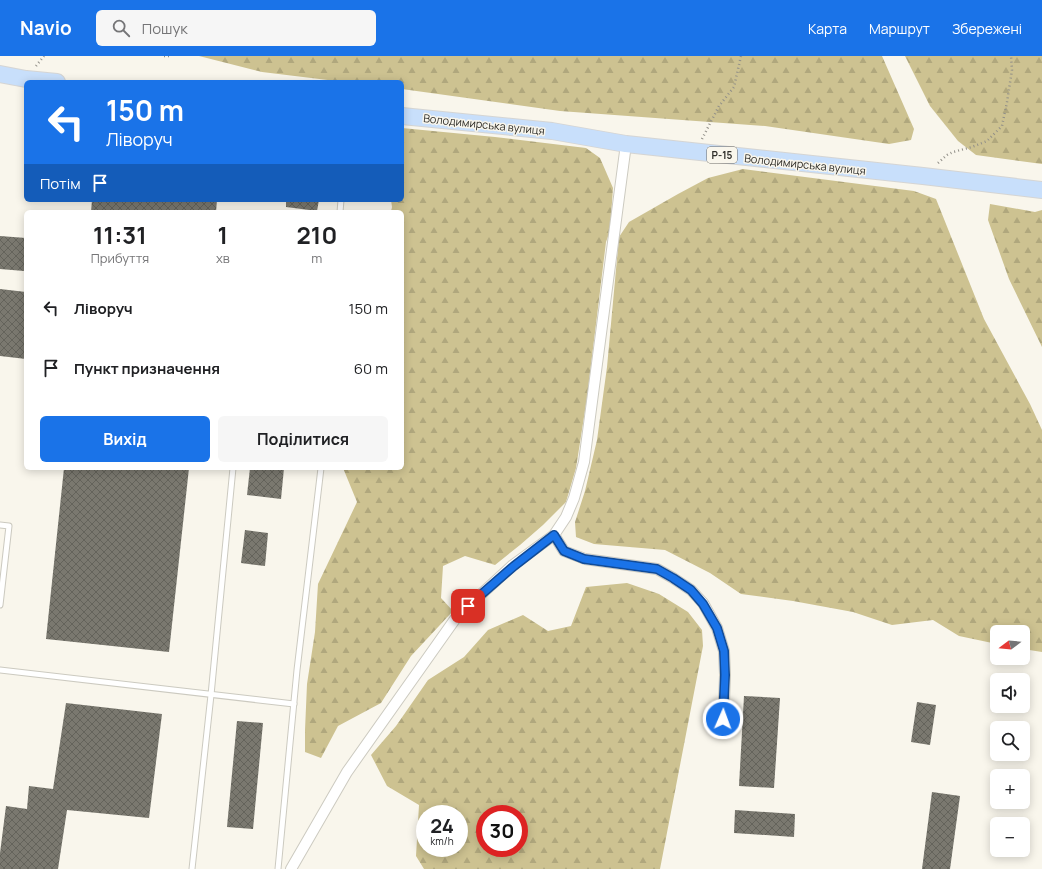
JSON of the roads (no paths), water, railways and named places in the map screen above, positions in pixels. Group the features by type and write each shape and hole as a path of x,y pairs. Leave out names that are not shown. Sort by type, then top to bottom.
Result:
{"main road":[{"path":"0,74 36,80"},
{"name":"Володимирська вулиця","path":"404,116 552,131 626,144 1042,190"}],"street":[{"path":"291,869 347,772 458,616 514,566 554,535 566,517 574,498 584,462 626,144"},
{"path":"554,535 564,551 584,559 657,569 691,590 703,604 717,628 724,651 725,675 723,730"}],"lane":[{"path":"192,869 233,470"},
{"path":"278,869 294,704 321,470"},
{"path":"0,524 9,526 0,605"},
{"path":"0,670 294,704"}]}
